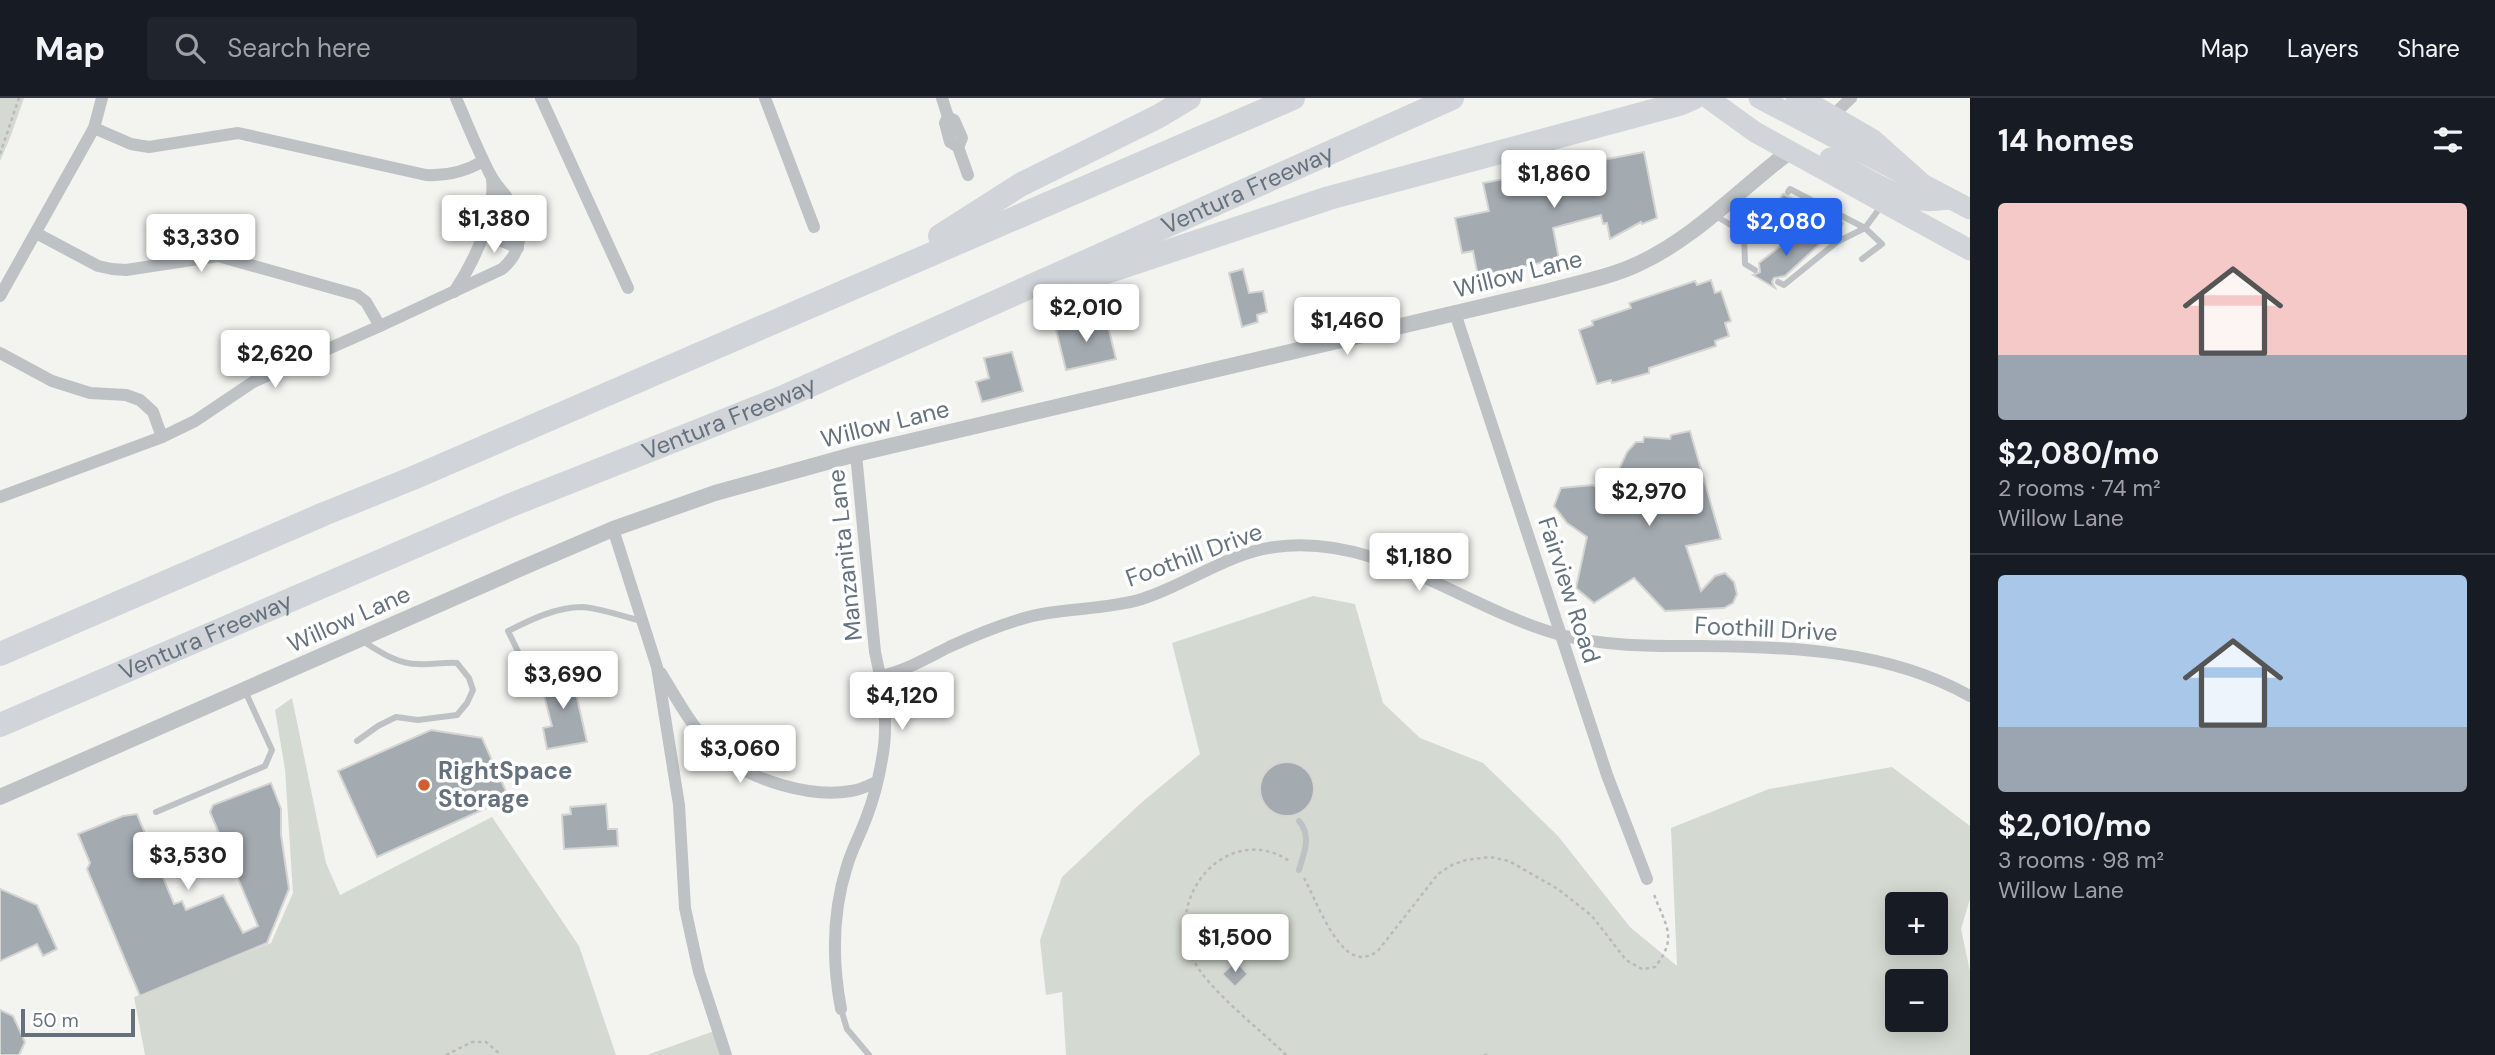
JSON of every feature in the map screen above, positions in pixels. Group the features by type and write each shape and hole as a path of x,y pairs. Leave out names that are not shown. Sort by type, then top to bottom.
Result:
{"highway":[{"path":"878,276 1020,185 1159,116 1189,98"},
{"path":"0,654 1293,98"},
{"name":"Ventura Freeway","path":"0,725 511,505 779,399 1452,98"},
{"path":"779,399 830,387 1095,275 1328,198 1693,98"},
{"path":"1798,98 1824,124 1872,141 1918,182"}],"main road":[{"path":"1708,98 1755,132 1789,152 1970,250"},
{"path":"1759,98 1824,124"},
{"path":"1789,152 1808,148 1897,193 1925,201 1961,204"},
{"path":"1918,182 1961,204"}],"street":[{"path":"0,296 94,128 102,98"},
{"path":"0,497 162,437 195,421 253,382 380,326 502,269 511,262 518,248 519,223 515,211 492,178 456,98"},
{"path":"541,98 628,288"},
{"path":"765,98 814,227"},
{"path":"942,98 948,117 945,123 950,142 958,146 968,175"},
{"path":"1824,124 1852,98"},
{"path":"94,128 141,147 239,134 426,175 454,173 471,168 483,160"},
{"name":"Willow Lane","path":"0,797 613,529 715,493 856,454 1455,313 1617,272 1641,263 1675,243 1789,152"},
{"path":"453,292 470,267 482,233 490,208 492,178"},
{"path":"36,233 98,266 111,269 126,270 205,257 229,258 357,295 366,302 380,326"},
{"path":"482,233 518,248"},
{"name":"Fairview Road","path":"1455,313 1607,775 1647,879"},
{"path":"0,353 52,381 90,393 126,395 140,400 153,412 162,437"},
{"name":"Manzanita Lane","path":"841,1009 834,960 837,913 846,869 868,815 882,758 886,726 881,676 875,652 856,454"},
{"path":"613,529 657,667 679,805 685,908 699,972 726,1055"},
{"name":"Foothill Drive","path":"881,676 896,673 953,646 1042,612 1144,599 1248,552 1295,545 1327,545 1367,555 1417,574 1526,625 1562,635 1621,645 1765,647 1849,654 1920,673 1970,696"},
{"path":"657,667 705,739 722,756 739,766 781,785 824,793 854,791 876,782"}],"lane":[{"path":"1788,192 1790,189 1830,213 1865,228 1882,244 1862,259"},
{"path":"1778,282 1784,285 1837,242 1865,228 1884,203"},
{"path":"1744,233 1780,208 1821,230 1837,242"},
{"path":"1712,213 1744,233"},
{"path":"1744,233 1745,264 1755,270"},
{"path":"527,668 508,631 523,624 566,608 584,607 642,621"},
{"path":"357,741 396,717 427,720 457,715 473,690 457,663 398,662 360,639"},
{"path":"156,812 265,766 272,750 244,690"},
{"path":"1298,870 1307,839 1305,827 1299,821"},
{"name":"Manzanita Lane","path":"841,1009 847,1029 869,1055"}],"path":[{"path":"0,154 19,98"},
{"path":"1286,1055 1215,988 1193,959 1185,927 1187,901 1203,873 1223,859 1242,852 1261,850 1282,856 1298,870 1338,942 1356,956 1366,957 1377,952 1438,874 1466,860 1490,857 1509,861 1571,898 1592,916 1626,960 1642,969 1655,967 1669,944 1667,931 1647,879"},
{"path":"446,1055 472,1042 486,1042 501,1055"}],"shaded area":[{"path":"0,98 24,98 0,161"},
{"path":"1313,596 1355,604 1383,703 1420,738 1483,763 1558,836 1630,927 1677,966 1671,828 1769,789 1892,767 1970,826 1970,899 1961,929 1970,971 1970,1055 1066,1055 1062,992 1046,995 1040,940 1062,877 1141,803 1200,754 1172,643"},
{"path":"292,698 326,863 340,895 492,817 579,946 616,1055 145,1055 134,997 271,943 293,893 285,769 275,710"},
{"path":"717,1030 726,1055 647,1055"}],"building":[{"path":"1644,152 1657,218 1642,224 1641,222 1610,239 1607,223 1603,224 1601,215 1553,228 1559,259 1478,276 1473,251 1462,253 1455,218 1489,211 1483,183"},
{"path":"1783,194 1843,223 1837,235 1786,208 1785,201 1779,200"},
{"path":"1814,236 1823,241 1785,276 1774,278 1772,282 1775,288 1753,275 1760,272 1759,263 1788,240"},
{"path":"1243,269 1249,293 1263,291 1267,312 1257,315 1258,322 1242,327 1229,273"},
{"path":"1711,280 1715,293 1721,291 1731,321 1725,323 1729,336 1715,341 1716,346 1649,368 1649,373 1612,383 1611,380 1597,384 1579,330 1593,325 1592,321 1631,308 1629,303 1695,281 1697,285"},
{"path":"1106,318 1116,359 1066,370 1056,330"},
{"path":"1012,352 1023,391 982,402 976,382 989,378 984,358"},
{"path":"1690,431 1721,539 1686,546 1701,591 1715,576 1725,573 1734,582 1737,594 1733,603 1724,608 1665,611 1634,578 1594,603 1576,588 1587,537 1567,523 1554,506 1561,488 1592,485 1618,495 1620,467 1627,452 1636,442 1643,442 1644,437 1670,439 1671,435"},
{"path":"570,667 587,742 547,749 543,728 552,726 541,684 549,682 547,674"},
{"name":"RightSpace Storage","path":"431,730 482,738 509,798 377,857 338,771"},
{"path":"1287,762 1306,770 1314,789 1306,808 1287,816 1268,808 1260,789 1268,770"},
{"path":"271,783 281,809 281,835 289,889 267,943 140,996 87,869 90,863 78,834 123,816 137,814 174,904 182,901 186,910 223,895 243,933 258,926 210,812 213,805"},
{"path":"606,804 608,829 617,829 618,846 564,849 562,815 571,814 570,807"},
{"path":"197,843 206,862 187,872 178,853"},
{"path":"0,889 37,905 57,949 43,956 37,944 0,961"},
{"path":"1236,961 1248,974 1235,987 1222,974"},
{"path":"0,1010 13,1016 25,1042 19,1055 0,1055"}],"place":[{"name":"RightSpace Storage","path":"424,785"}]}
